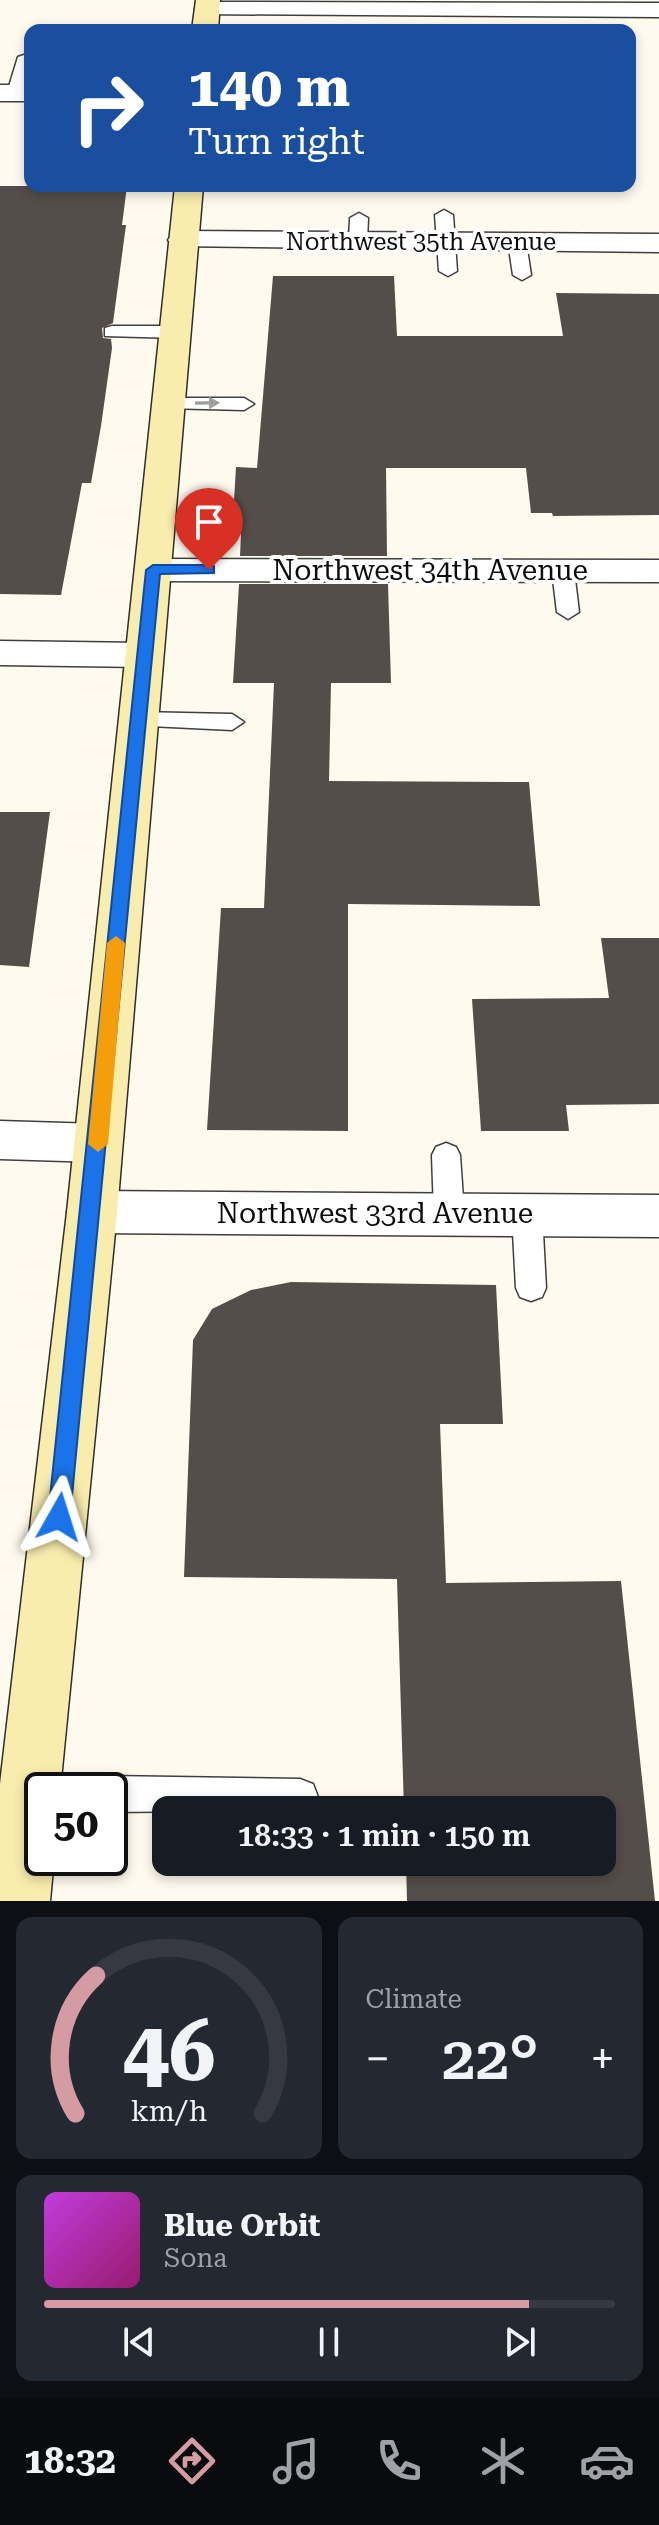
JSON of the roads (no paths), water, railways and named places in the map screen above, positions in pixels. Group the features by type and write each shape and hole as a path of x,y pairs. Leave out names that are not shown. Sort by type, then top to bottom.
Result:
{"main road":[{"path":"37,1772 143,655 171,404 188,192"},
{"path":"18,1901 24,1863"}],"street":[{"path":"207,13 462,5 650,6"},
{"name":"Northwest 35th Avenue","path":"183,240 358,230 446,242 659,243"},
{"name":"Northwest 34th Avenue","path":"153,570 659,571"},
{"path":"0,653 143,655"},
{"path":"0,1140 98,1143"},
{"name":"Northwest 33rd Avenue","path":"92,1212 659,1216"}],"lane":[{"path":"15,93 24,64"},
{"path":"517,242 522,275"},
{"path":"112,332 177,332"},
{"path":"171,404 244,404"},
{"path":"563,571 568,612"},
{"path":"137,720 232,722"},
{"path":"446,1155 449,1213"},
{"path":"527,1214 531,1288"},
{"path":"128,1794 237,1796"}]}
